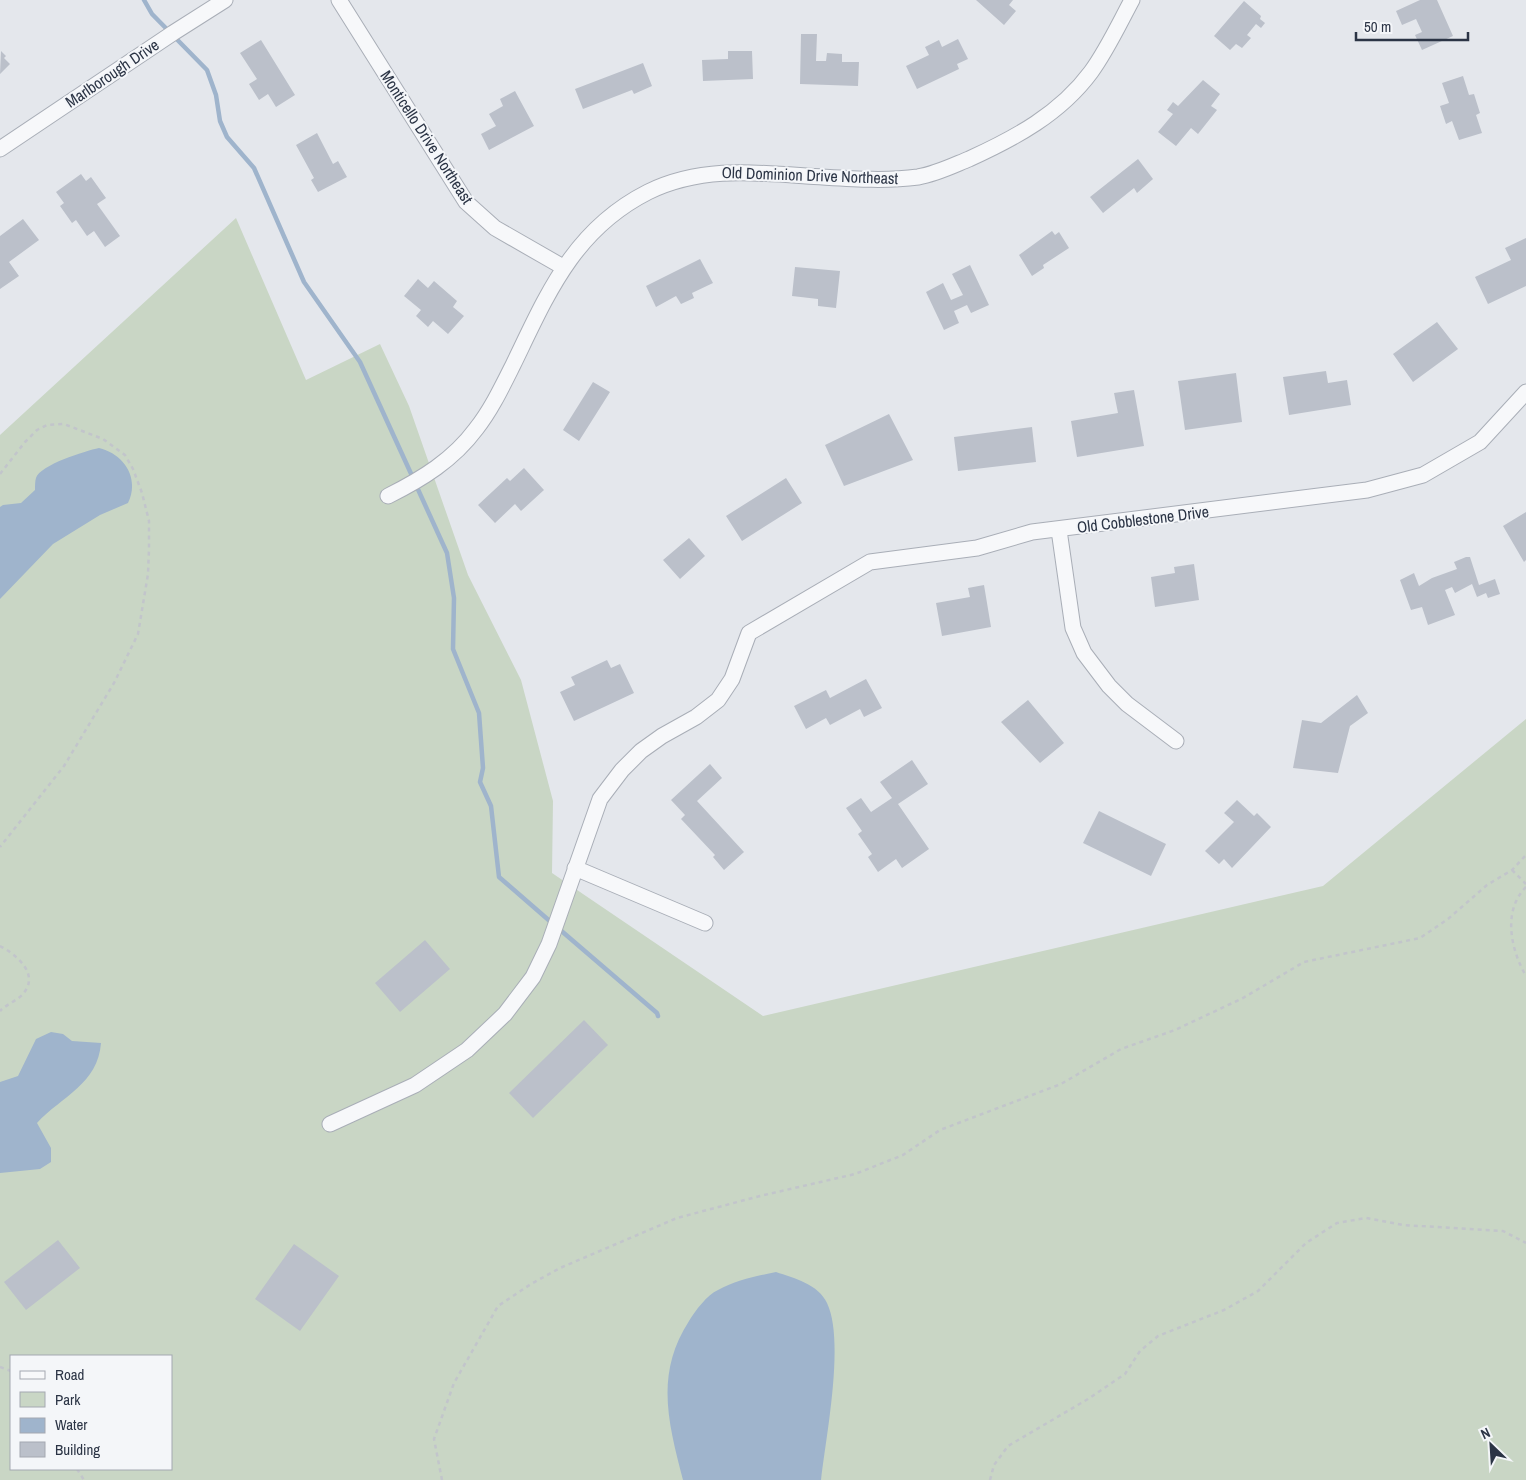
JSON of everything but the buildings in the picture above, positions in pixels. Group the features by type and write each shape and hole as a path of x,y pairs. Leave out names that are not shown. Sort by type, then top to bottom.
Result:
{"street":[{"name":"Marlborough Drive","path":"0,149 173,33 226,0"},
{"name":"Monticello Drive Northeast","path":"339,0 466,202 495,228 563,267"},
{"name":"Old Dominion Drive Northeast","path":"388,496 415,483 439,467 461,448 477,428 497,397 563,267 588,235 617,211 649,192 684,179 713,172 739,171 868,180 920,177 940,172 1006,142 1046,117 1081,85 1092,70 1132,0"},
{"name":"Old Cobblestone Drive","path":"575,868 600,799 622,770 641,751 662,736 696,717 718,700 732,679 749,633 870,562 977,548 1032,532 1367,490 1423,476 1480,442 1526,392"},
{"path":"1059,530 1073,628 1084,653 1109,686 1127,704 1176,741"},
{"path":"330,1124 415,1085 467,1050 505,1014 533,976 549,944 575,868 705,923"}],"path":[{"path":"0,474 37,430 47,425 64,424 103,439 125,455 133,468 149,521 148,574 138,634 118,675 64,766 0,847"},
{"path":"442,1480 434,1439 454,1383 498,1306 531,1284 560,1268 677,1218 855,1174 903,1155 940,1130 1061,1084 1121,1049 1175,1030 1243,998 1304,962 1420,938 1448,919 1487,885 1512,870 1526,855"},
{"path":"1512,870 1526,885 1512,915 1511,937 1518,962 1526,976"},
{"path":"0,946 22,962 30,979 28,988 21,996 0,1011"},
{"path":"990,1480 994,1465 1008,1446 1088,1399 1125,1374 1140,1351 1158,1336 1224,1310 1258,1291 1306,1243 1337,1223 1366,1218 1403,1225 1504,1231 1526,1243"}],"green space":[{"path":"236,218 306,380 380,344 409,406 468,575 521,680 553,801 552,873 763,1016 1323,886 1526,719 1526,1480 0,1480 0,435"}],"water":[{"path":"99,448 116,456 127,468 131,476 132,485 128,503 100,515 53,544 0,599 0,507 21,503 35,490 36,478 46,468 64,459"},
{"path":"51,1032 63,1034 72,1041 101,1043 98,1057 86,1079 37,1123 51,1148 51,1162 40,1169 0,1173 0,1082 18,1076 36,1039"},
{"path":"776,1272 812,1286 818,1291 827,1303 832,1320 834,1340 833,1389 821,1480 683,1480 669,1418 668,1399 668,1379 678,1341 689,1321 714,1292 739,1281"}],"waterway":[{"path":"144,0 152,14 207,70 216,95 220,121 227,137 254,168 304,282 360,362 413,478"},
{"path":"416,485 447,553 454,598 453,649 479,713 483,768 480,782 491,806 499,877 552,923"},
{"path":"558,928 657,1013 658,1016"}]}
